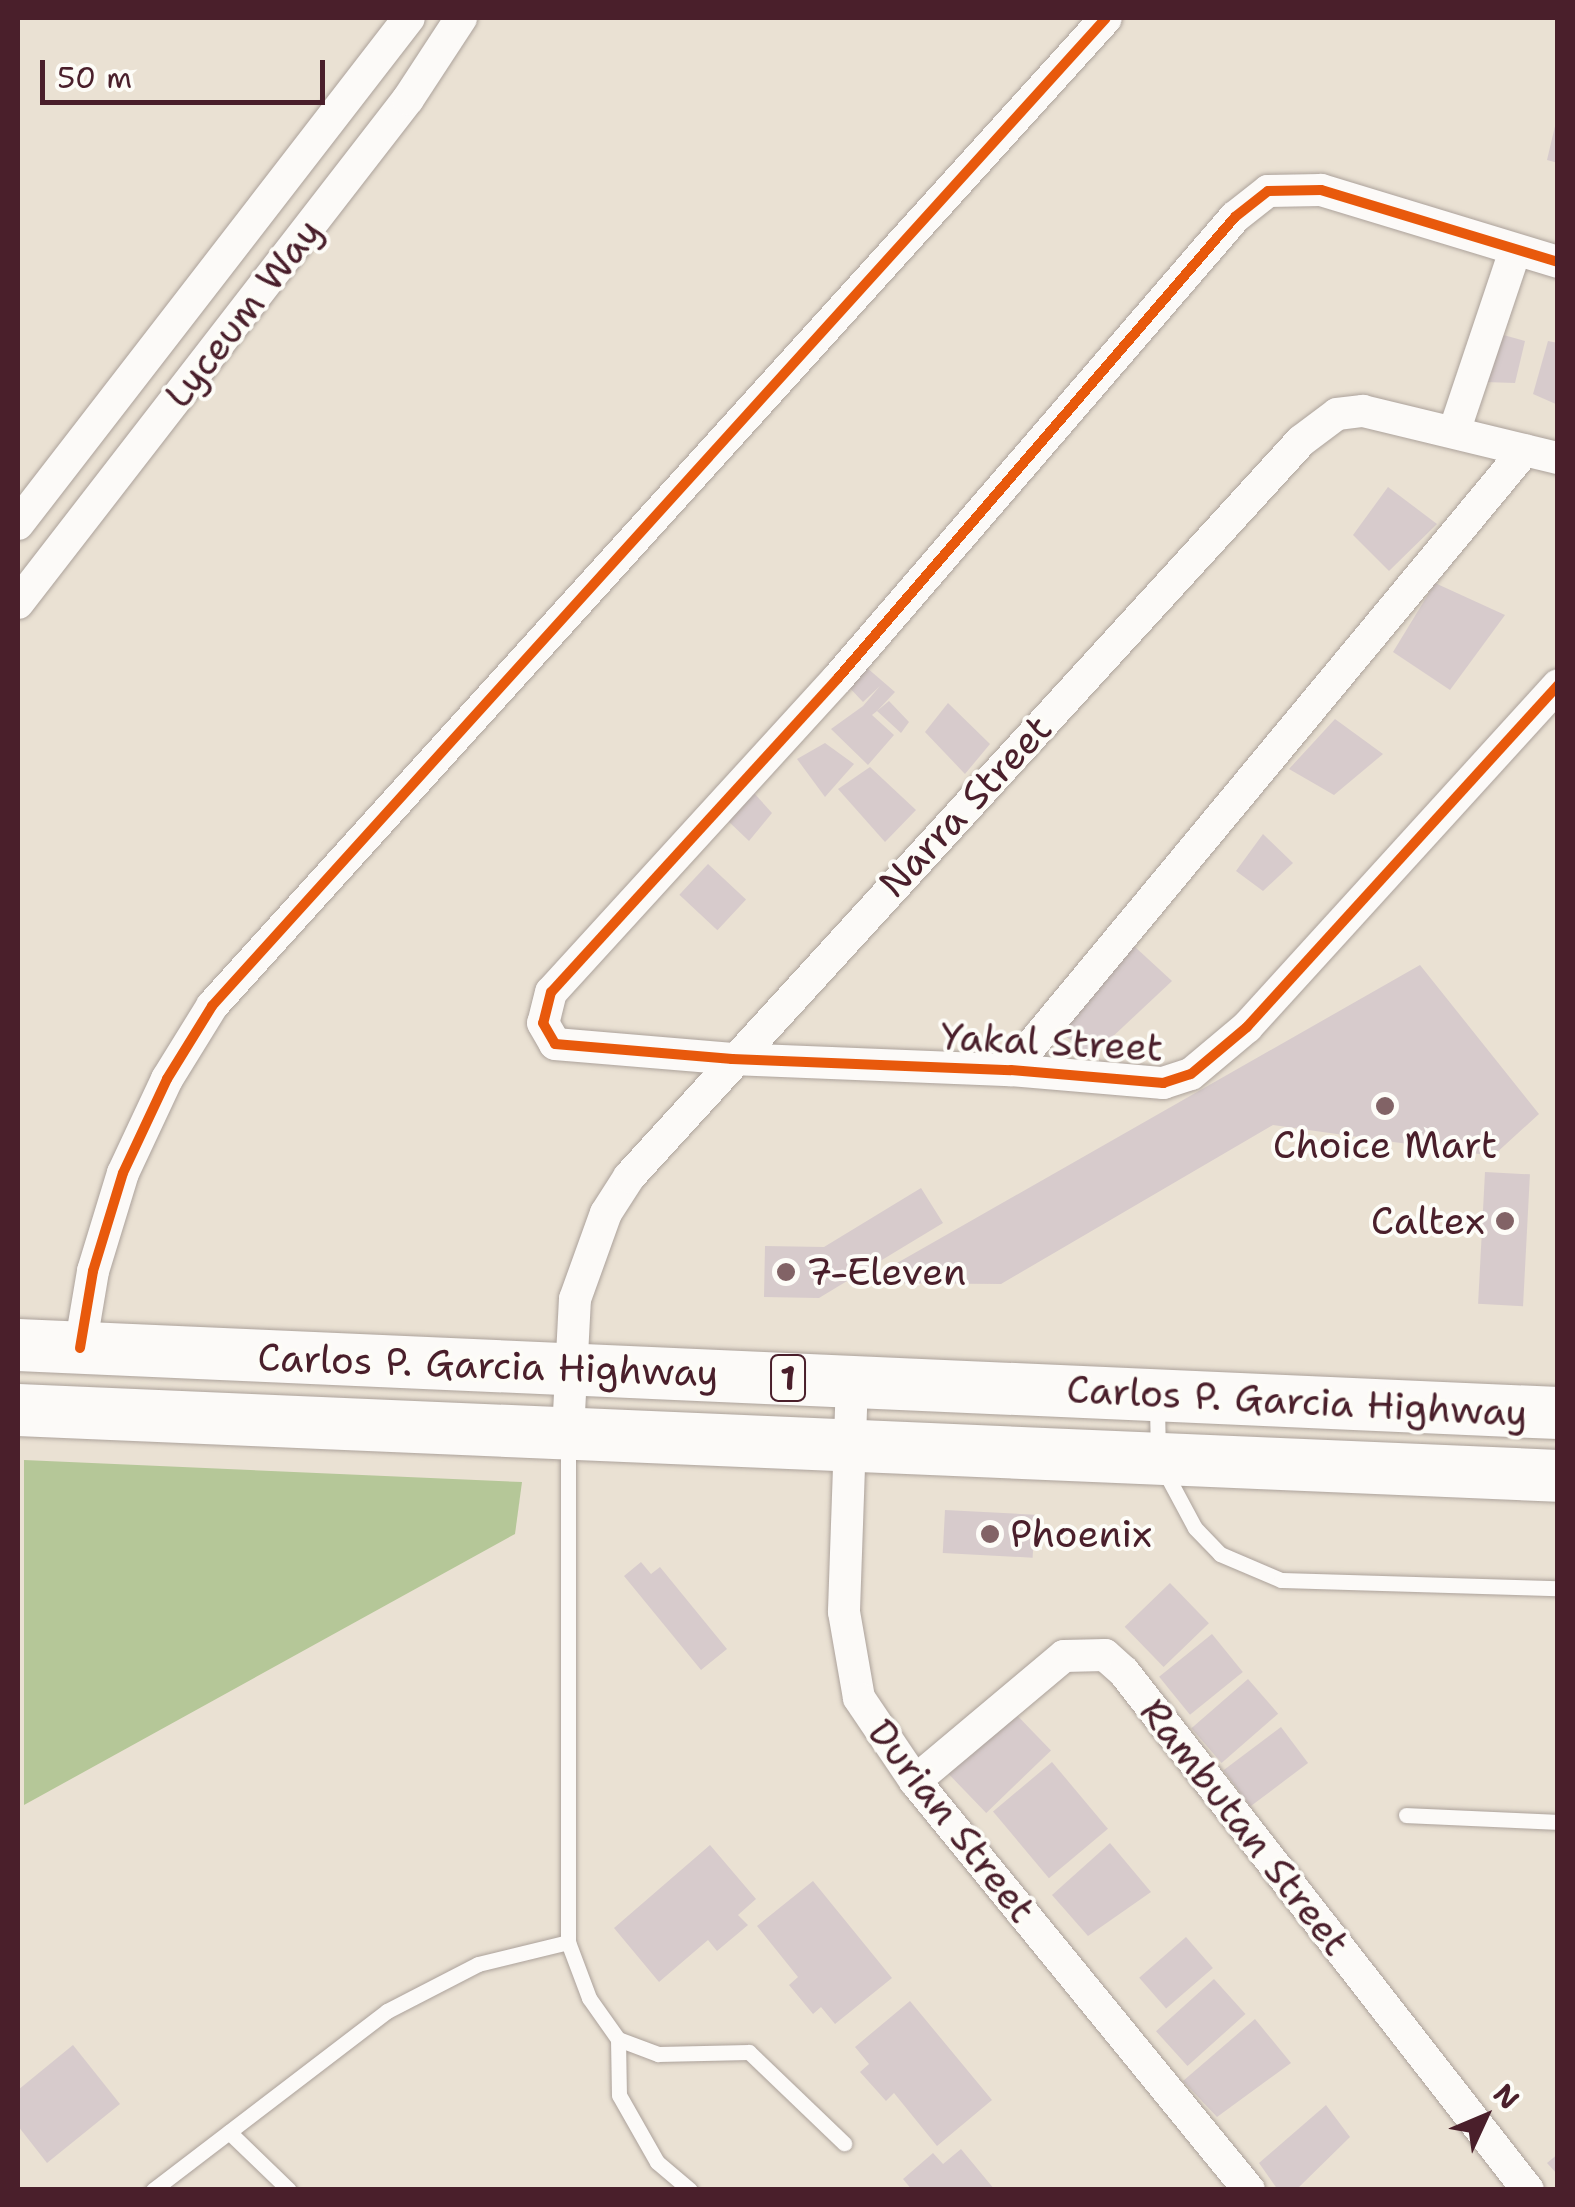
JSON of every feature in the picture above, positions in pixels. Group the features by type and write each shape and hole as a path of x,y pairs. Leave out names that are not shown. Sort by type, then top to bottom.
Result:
{"highway":[{"name":"Carlos P. Garcia Highway","path":"18,1345 1558,1413"},
{"name":"Carlos P. Garcia Highway","path":"18,1410 1558,1476"}],"street":[{"name":"Lyceum Way","path":"18,524 409,18"},
{"name":"Lyceum Way","path":"18,603 408,99 460,18"},
{"path":"80,1348 93,1271 123,1173 167,1079 212,1006 1106,18"},
{"name":"Yakal Street","path":"1515,251 1321,190 1268,191 1235,217 825,692 550,992 541,1010 556,1044 732,1059 1010,1070 1162,1083 1191,1074 1247,1027 1558,684"},
{"path":"1454,432 1515,251 1558,262"},
{"name":"Narra Street","path":"568,1432 567,1368 575,1299 606,1213 629,1177 732,1059 1317,426 1338,414 1363,412 1558,458"},
{"path":"1010,1070 1525,450"},
{"name":"Durian Street","path":"852,1381 848,1655 867,1711 915,1781 1249,2190"},
{"name":"Rambutan Street","path":"915,1781 1064,1656 1105,1655 1124,1672 1528,2190"}],"lane":[{"path":"1156,1394 1158,1458 1195,1528 1220,1554 1281,1580 1558,1588"},
{"path":"568,1432 568,1942 589,1998 618,2039 658,2054 749,2052 844,2143"},
{"path":"1406,1815 1558,1822"},
{"path":"152,2190 387,2011 478,1964 568,1942"},
{"path":"618,2039 619,2096 657,2162 690,2190"},
{"path":"229,2132 289,2190"}],"green space":[{"path":"24,1460 522,1482 515,1534 24,1805"}],"building":[{"path":"1558,123 1558,163 1547,160"},
{"path":"1500,334 1525,341 1515,383 1484,382"},
{"path":"1548,341 1558,343 1558,405 1533,394"},
{"path":"1388,487 1437,524 1389,571 1353,535"},
{"path":"1435,583 1505,615 1450,690 1393,652"},
{"path":"866,667 895,692 872,715 894,735 868,765 831,729 863,706 880,686 863,702 846,684"},
{"path":"889,701 909,722 901,733 877,711"},
{"path":"948,703 990,744 965,774 925,732"},
{"path":"1335,719 1383,754 1334,795 1289,769"},
{"path":"825,743 854,764 825,797 797,759"},
{"path":"870,767 916,810 885,842 838,789"},
{"path":"754,793 772,813 749,841 726,819"},
{"path":"1263,834 1293,863 1263,891 1236,871"},
{"path":"708,864 746,899 717,930 679,895"},
{"path":"1134,946 1172,981 1092,1056 1057,1030"},
{"path":"1420,965 1539,1114 1493,1156 1273,1125 1001,1284 862,1283"},
{"name":"Caltex","path":"1485,1172 1530,1174 1523,1306 1478,1304"},
{"path":"921,1188 943,1223 819,1298 764,1297 765,1246 824,1247"},
{"name":"Phoenix","path":"945,1510 1035,1515 1033,1558 943,1553"},
{"path":"641,1562 651,1574 660,1567 727,1649 701,1670 624,1576"},
{"path":"1170,1583 1209,1623 1164,1667 1125,1627"},
{"path":"1212,1634 1243,1672 1190,1715 1159,1677"},
{"path":"1248,1679 1278,1714 1222,1763 1191,1728"},
{"path":"1010,1708 1051,1750 986,1813 945,1771"},
{"path":"1281,1727 1308,1763 1251,1806 1223,1770"},
{"path":"1052,1762 1108,1829 1049,1878 993,1811"},
{"path":"1110,1843 1151,1892 1088,1936 1052,1895"},
{"path":"710,1845 756,1899 738,1915 748,1925 717,1951 708,1940 659,1982 614,1928"},
{"path":"813,1881 892,1978 835,2024 821,2007 813,2014 789,1985 798,1977 757,1926"},
{"path":"1186,1937 1213,1968 1166,2009 1139,1978"},
{"path":"1214,1979 1245,2014 1187,2066 1156,2031"},
{"path":"910,2001 992,2100 937,2146 894,2093 886,2101 860,2072 869,2064 855,2047"},
{"path":"1255,2019 1291,2063 1217,2117 1183,2081"},
{"path":"73,2045 120,2104 47,2163 18,2126 18,2090"},
{"path":"1326,2105 1350,2137 1296,2190 1278,2190 1259,2163"},
{"path":"961,2149 995,2190 912,2190 903,2179 933,2153 943,2164"},
{"path":"1558,2154 1558,2175 1547,2163"}],"cycle path":[{"path":"80,1348 93,1271 123,1173 167,1079 212,1006 1106,18"},
{"path":"1558,262 1321,190 1268,191 1235,217 838,678 551,992 543,1023 555,1044 732,1059 1011,1070 1163,1083 1191,1074 1247,1027 1558,685"}],"place":[{"name":"Choice Mart","path":"1385,1106"},
{"name":"Caltex","path":"1505,1221"},
{"name":"7-Eleven","path":"786,1272"},
{"name":"Phoenix","path":"990,1534"}]}
